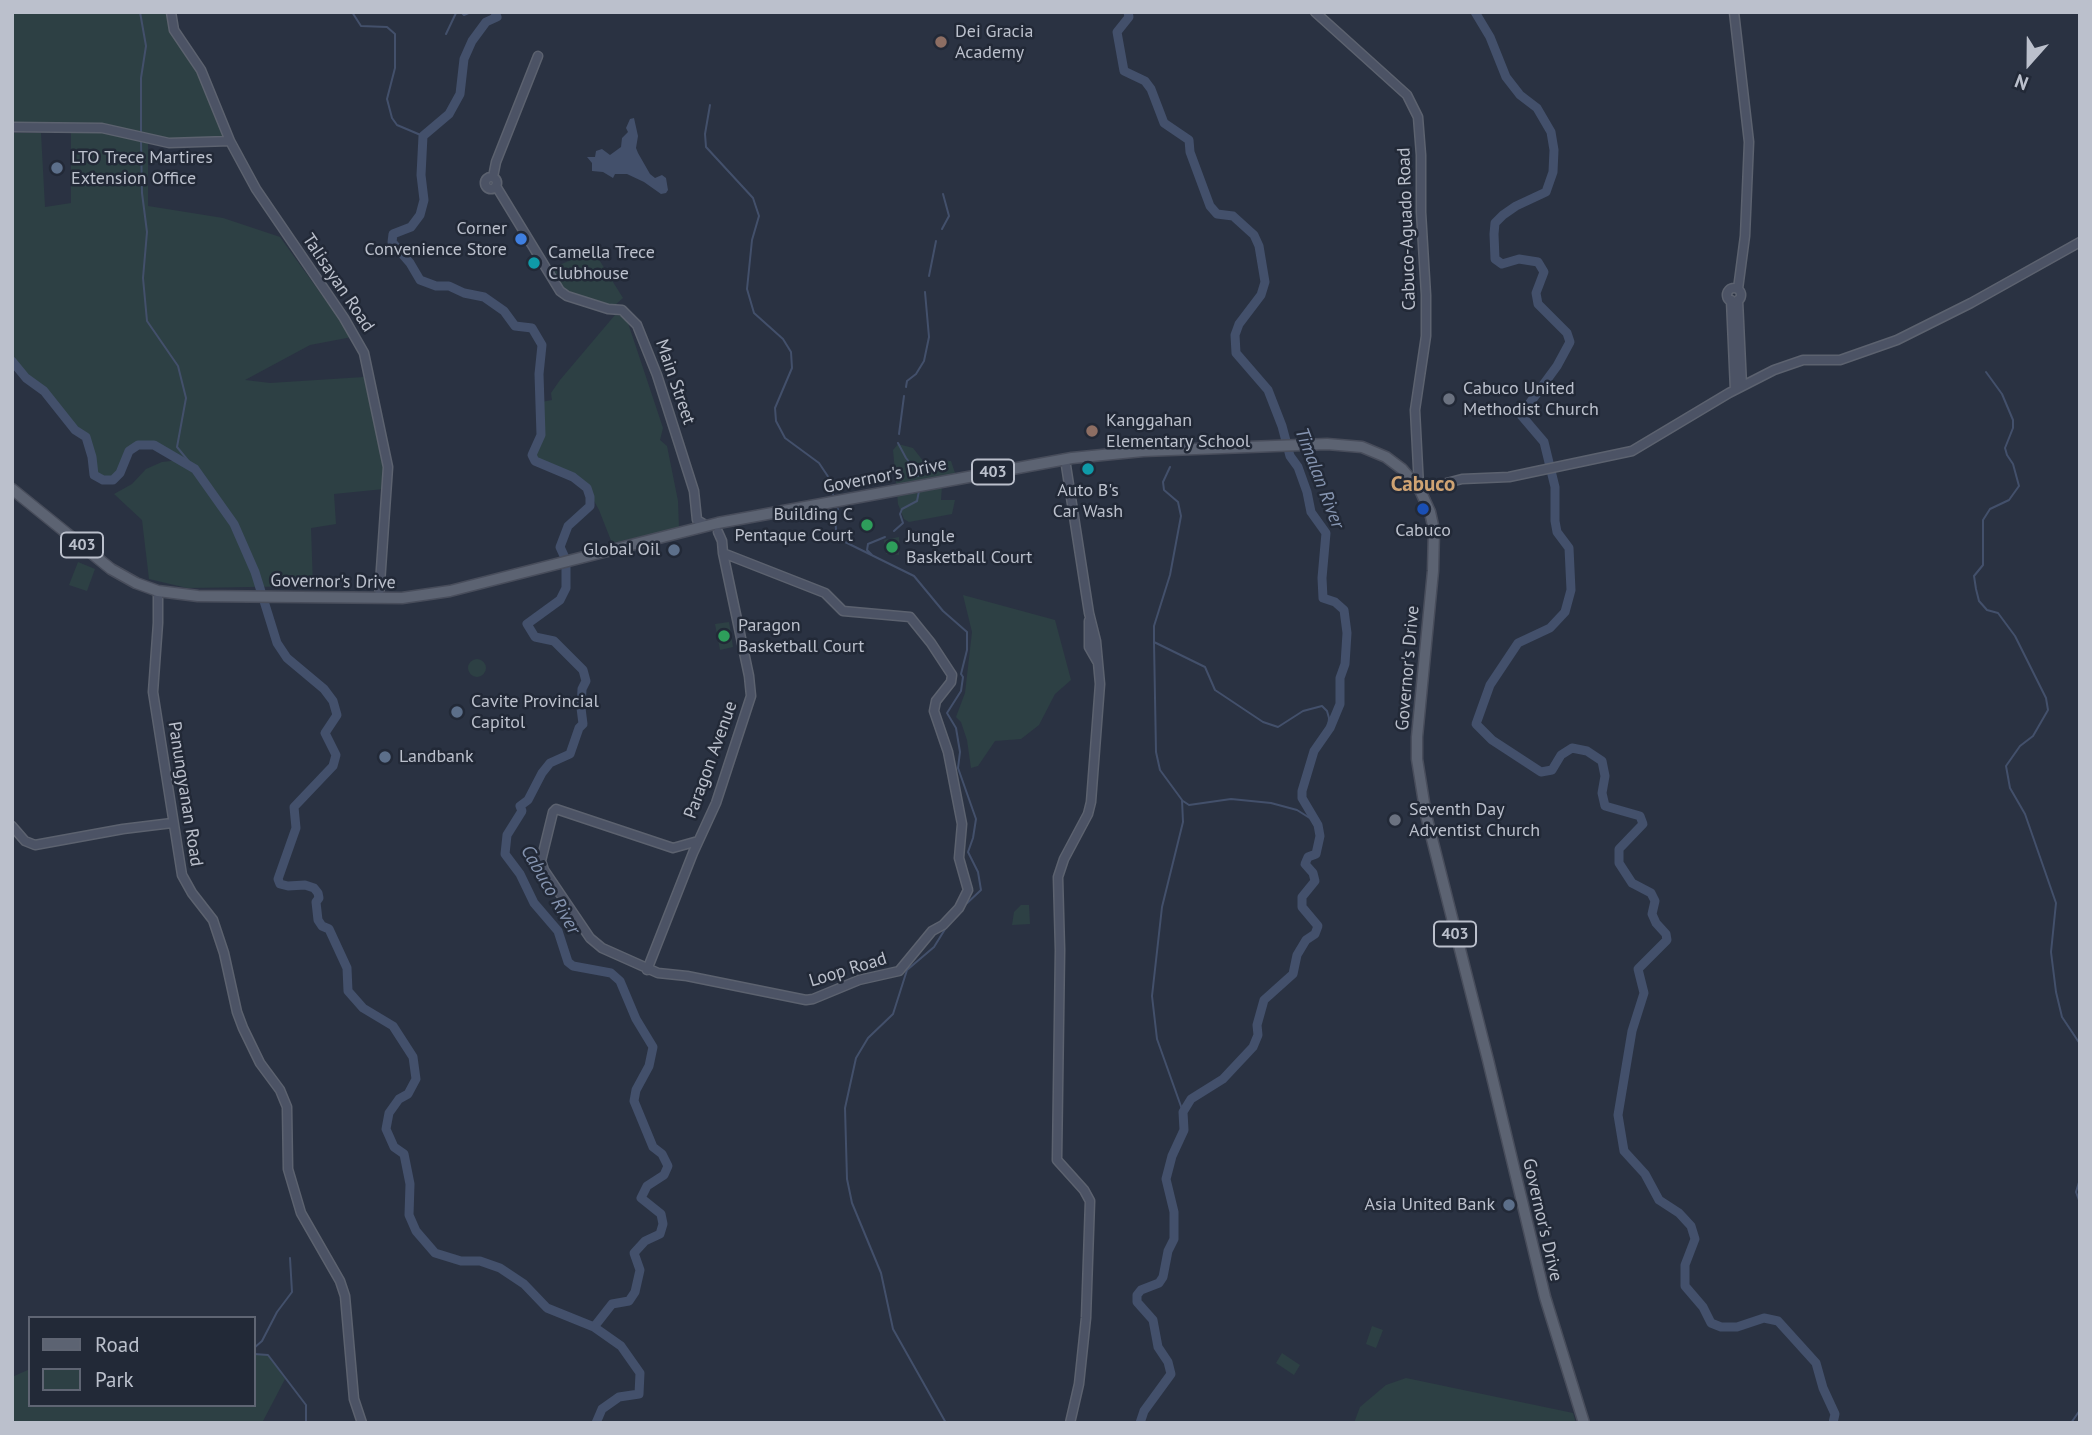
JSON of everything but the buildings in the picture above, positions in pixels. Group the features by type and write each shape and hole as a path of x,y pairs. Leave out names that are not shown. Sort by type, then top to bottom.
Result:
{"main road":[{"name":"Governor's Drive","path":"12,489 111,569 158,591 188,595 255,597 409,598 438,594 706,526 720,527 1065,459 1143,451 1341,444 1368,449 1398,465 1419,489 1430,512 1434,541 1417,737 1426,815 1545,1297 1584,1423"}],"street":[{"name":"Talisayan Road","path":"171,12 174,30 201,70 230,141 256,189 344,318 363,353 388,467 379,598"},
{"name":"Cabuco-Aguado Road","path":"1315,12 1407,95 1418,117 1422,155 1421,212 1426,295 1426,336 1415,410 1419,489"},
{"path":"1734,12 1749,142 1745,236 1737,285 1741,295 1734,300 1738,388"},
{"name":"Main Street","path":"538,56 496,162 493,177 487,178 485,185 491,189 496,186 560,291 567,296 608,309 622,310 637,325 653,363 694,491 697,520"},
{"path":"12,127 102,128 169,143 230,141"},
{"path":"1419,489 1462,479 1498,478 1607,458 1637,449 1738,388 1789,363 1802,360 1840,360 1898,340 2080,242"},
{"path":"1065,459 1089,613 1089,647 1097,661 1100,684 1091,802 1058,877 1060,950 1057,1160 1084,1190 1090,1201 1085,1328 1075,1406 1070,1423"},
{"path":"680,532 693,527 697,520 706,526"},
{"name":"Paragon Avenue","path":"648,970 698,841 716,803 751,696 750,676 723,553 720,527"},
{"name":"Loop Road","path":"698,841 673,848 556,809 541,858 544,870 594,943 648,970 800,999 813,999 859,980 898,971 932,931 943,925 959,908 968,890 959,858 962,824 948,752 934,711 936,701 951,682 951,675 931,643 910,617 843,611 825,593 723,553"},
{"name":"Panungyanan Road","path":"158,591 158,629 152,685 182,875 213,920 243,1028 260,1063 280,1090 287,1107 288,1169 301,1213 340,1281 345,1296 349,1317 353,1387 362,1423"},
{"path":"12,826 25,841 35,845 172,823"}],"green space":[{"path":"12,12 169,12 225,138 163,139 106,126 12,124"},
{"path":"102,132 148,143 148,206 223,218 280,237 352,337 310,345 245,380 270,383 364,377 384,471 384,489 334,494 336,524 311,528 313,586 187,588 149,579 142,520 114,494 132,484 146,469 162,462 179,460 154,445 138,445 129,451 120,473 113,480 103,480 94,475 86,437 75,430 44,391 26,378 12,361 12,133 41,133 45,207 71,203 71,133"},
{"path":"593,250 623,298 614,306 566,292 552,273 555,267"},
{"path":"615,315 623,316 628,323 663,428 660,440 667,446 678,501 679,528 612,543 587,488 573,477 535,461 532,455 541,435 541,402 552,400 551,393 560,380"},
{"path":"898,444 913,448 924,462 951,461 955,473 942,486 941,500 955,500 952,514 909,522 904,519 898,504 893,450"},
{"name":"Jungle Basketball Court","path":"899,537 899,555 886,554 884,540"},
{"path":"78,562 95,569 87,591 69,585"},
{"path":"963,595 1055,620 1071,680 1055,694 1039,725 1021,739 995,741 978,766 971,768 967,740 961,722 956,717 965,693 972,632"},
{"name":"Paragon Basketball Court","path":"729,622 733,647 720,650 715,624"},
{"path":"473,659 481,659 486,668 484,675 473,677 468,672 468,664"},
{"path":"1021,905 1029,905 1030,924 1012,925 1014,912"},
{"path":"1372,1326 1383,1330 1376,1348 1366,1344"},
{"path":"1282,1353 1300,1365 1294,1375 1276,1363"},
{"path":"256,1354 268,1355 285,1379 262,1423 12,1423 12,1377 28,1370 28,1407 256,1407"},
{"path":"1406,1378 1573,1413 1576,1423 1354,1423 1360,1407 1386,1385"}],"water":[{"path":"634,118 638,153 650,174 655,178 662,175 666,178 666,193 661,194 627,174 615,174 613,178 603,172 592,171 592,163 587,157 595,157 596,151 602,149 610,155 621,147 630,119"}],"waterway":[{"path":"140,12 146,46 141,78 141,132"},
{"path":"352,12 361,26 387,27 395,34 395,68 387,99 392,118 397,125 423,136"},
{"path":"446,34 459,12"},
{"path":"461,12 464,15 471,12"},
{"name":"Cabuco River","path":"495,12 497,17 486,22 472,41 464,59 460,94 449,114 423,136 421,175 424,200 420,215 411,227 393,234 392,242 420,280 484,297 504,311 515,326 532,328 542,345 539,374 541,435 532,455 535,461 573,477 587,488 590,497 590,506 568,526 560,547 566,560 566,588 560,600 527,624 535,637 554,641 583,670 586,681 582,689 583,724 570,754 550,763 528,800 520,806 522,811 507,835 505,854 520,874 534,903 558,931 568,962 573,966 611,973 620,981 636,1019 653,1047 649,1066 636,1090 634,1101 653,1147 662,1154 668,1166 664,1175 647,1186 641,1198 661,1214 663,1224 660,1234 645,1241 634,1253 640,1270 635,1292 629,1301 612,1304 594,1327"},
{"name":"Timalan River","path":"1128,12 1129,17 1117,32 1124,71 1145,81 1151,89 1164,123 1189,140 1190,152 1210,206 1217,214 1233,216 1254,235 1259,246 1265,282 1261,295 1239,324 1235,335 1236,353 1268,390 1290,456 1298,467 1307,492 1311,512 1326,533 1323,598 1335,602 1344,610 1347,633 1345,664 1340,678 1340,704 1330,728 1314,751 1302,791 1302,798 1318,825 1320,836 1316,854 1308,857 1305,864 1313,873 1315,881 1302,897 1302,907 1318,926 1315,934 1306,940 1297,955 1293,974 1264,1000 1257,1025 1258,1035 1253,1047 1223,1079 1191,1099 1183,1112 1184,1130 1172,1156 1166,1179 1174,1212 1174,1239 1168,1251 1163,1277 1159,1283 1141,1290 1137,1295 1137,1302 1153,1320 1158,1347 1168,1362 1171,1374 1144,1411 1140,1423"},
{"path":"1475,12 1490,37 1506,77 1520,95 1537,108 1551,132 1554,150 1553,172 1546,192 1503,215 1495,223 1494,234 1495,259 1502,264 1519,259 1538,262 1544,272 1536,293 1538,304 1567,333 1570,342 1557,366 1521,415 1544,442 1555,487 1557,532 1569,548 1571,590 1565,612 1550,628 1518,643 1490,685 1476,724 1492,740 1541,772 1552,770 1561,755 1572,748 1587,751 1602,761 1605,776 1602,793 1605,806 1640,816 1643,824 1619,849 1619,863 1632,883 1651,893 1655,901 1652,914 1666,934 1667,940 1638,969 1644,993 1632,1031 1618,1115 1624,1151 1645,1174 1659,1200 1679,1213 1691,1226 1695,1239 1685,1265 1685,1286 1703,1307 1711,1323 1721,1327 1737,1327 1764,1318 1778,1321 1816,1363 1823,1388 1835,1414 1833,1423"},
{"path":"710,105 705,134 706,147 753,198 759,216 752,240 747,289 754,313 783,339 791,352 792,368 775,408 776,421 785,438 819,463 829,478 833,494"},
{"path":"141,141 142,193 147,232 143,278 147,321 178,366 186,398 177,447 195,469"},
{"path":"942,229 949,216 943,194"},
{"path":"929,276 936,241"},
{"path":"906,387 907,381 916,374 924,361 929,337 925,292"},
{"path":"12,361 26,378 44,391 75,430 86,437 94,475 103,480 113,480 120,473 129,451 138,445 154,445 195,469 234,524 255,572 277,643 287,658 324,689 333,701 337,715 325,733 336,755 333,766 294,807 296,828 278,879 280,884 305,885 314,888 318,893 318,920 322,926 329,929 347,968 348,991 363,1008 393,1026 413,1057 416,1079 408,1094 399,1099 389,1113 386,1129 394,1147 404,1154 410,1184 409,1215 416,1231 435,1253 461,1261 480,1261 500,1268 524,1284 547,1308 594,1327 621,1346 640,1373 639,1394 619,1397 602,1409 596,1423"},
{"path":"1986,372 2002,394 2013,420 2013,428 2005,448 2019,486 2009,500 1990,509 1983,520 1983,565 1974,576 1979,601 1987,610 1998,613 2015,636 2046,698 2048,710 2033,736 2020,746 2006,766 2010,788 2025,814 2056,903 2051,952 2056,992 2062,1017 2080,1044"},
{"path":"899,434 904,396"},
{"path":"898,443 918,476"},
{"path":"1170,467 1163,482 1164,490 1178,502 1181,516 1170,575 1154,626 1154,642 1205,667 1215,690 1263,722 1278,727 1303,711 1322,706 1329,718 1328,730"},
{"path":"894,531 903,523 900,514 902,509 917,501 919,491"},
{"path":"838,509 835,520 837,538 914,576 943,611 967,632 961,691 947,713 956,728 960,752 958,768 976,819 968,852 978,872 981,890 964,906"},
{"path":"872,555 867,550 868,544 885,537"},
{"path":"1154,642 1156,752 1160,770 1182,800 1183,822 1162,907 1152,996 1157,1039 1183,1112"},
{"path":"1183,801 1189,805 1231,799 1271,803 1297,810 1316,822"},
{"path":"946,1423 893,1329 881,1273 852,1203 847,1179 845,1108 856,1058 868,1038 893,1014 907,970 934,947 947,926"},
{"path":"2080,1179 2076,1192 2080,1203"},
{"path":"256,1346 292,1292 290,1258"},
{"path":"256,1354 268,1355 306,1405 306,1423"},
{"path":"2071,1423 2080,1410"}],"place":[{"name":"Dei Gracia Academy","path":"941,42"},
{"name":"LTO Trece Martires Extension Office","path":"57,168"},
{"name":"Corner Convenience Store","path":"521,239"},
{"name":"Camella Trece Clubhouse","path":"534,263"},
{"name":"Cabuco United Methodist Church","path":"1449,399"},
{"name":"Kanggahan Elementary School","path":"1092,431"},
{"name":"Auto B's Car Wash","path":"1088,469"},
{"name":"Cabuco","path":"1423,509"},
{"name":"Building C Pentaque Court","path":"867,525"},
{"name":"Jungle Basketball Court","path":"892,547"},
{"name":"Global Oil","path":"674,550"},
{"name":"Paragon Basketball Court","path":"724,636"},
{"name":"Cavite Provincial Capitol","path":"457,712"},
{"name":"Landbank","path":"385,757"},
{"name":"Seventh Day Adventist Church","path":"1395,820"},
{"name":"Asia United Bank","path":"1509,1205"}],"district":[{"name":"Cabuco","path":"1423,485"}]}
